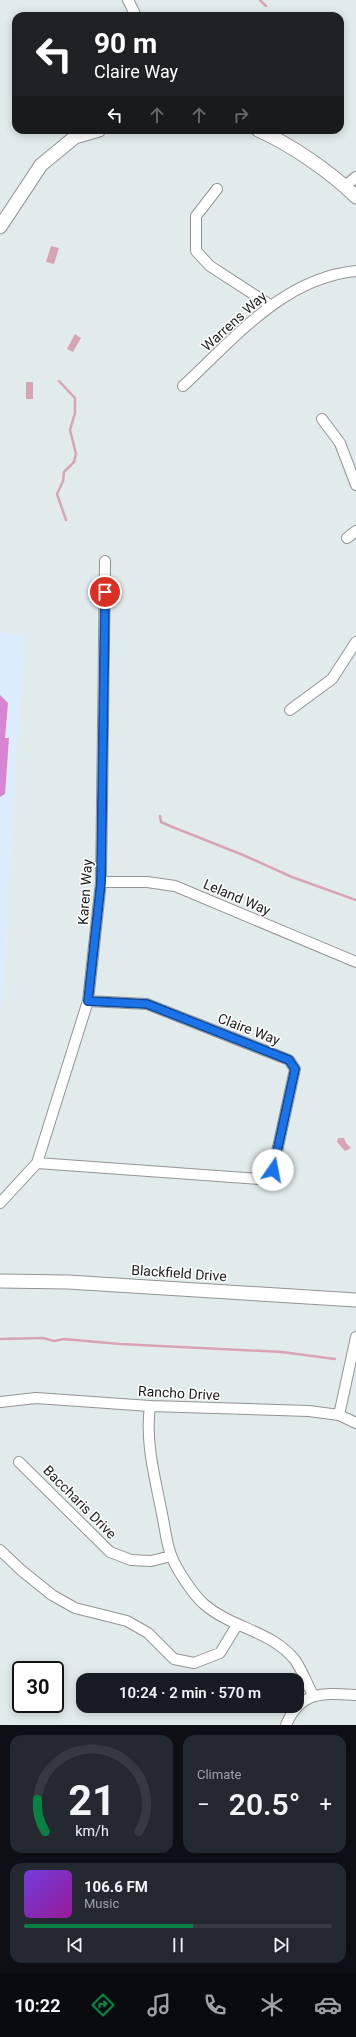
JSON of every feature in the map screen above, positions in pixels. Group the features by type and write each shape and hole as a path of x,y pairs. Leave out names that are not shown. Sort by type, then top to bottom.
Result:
{"street":[{"path":"128,0 134,12"},
{"path":"0,227 40,165 75,137 85,134"},
{"path":"266,134 295,149 345,186 356,196"},
{"path":"345,186 356,176"},
{"path":"217,189 196,216 196,251 210,266 270,305"},
{"name":"Warrens Way","path":"183,386 270,305 287,294 316,282 332,276 356,271"},
{"path":"322,419 340,443 356,485"},
{"path":"347,538 356,531"},
{"name":"Karen Way","path":"0,1203 36,1163 88,1001 101,882 105,561"},
{"path":"290,710 332,679 356,642"},
{"name":"Leland Way","path":"101,882 147,882 175,886 356,962"},
{"name":"Claire Way","path":"36,1163 259,1179 273,1170 295,1069 289,1060 147,1004 88,1001"},
{"name":"Blackfield Drive","path":"0,1281 68,1282 356,1300"},
{"path":"339,1415 356,1337"},
{"name":"Rancho Drive","path":"0,1402 36,1398 150,1406 309,1411 339,1415 356,1423"},
{"path":"150,1406 148,1425 150,1451 171,1556 184,1579 204,1605 237,1626 258,1633 280,1646 295,1661 313,1695"},
{"name":"Baccharis Drive","path":"19,1462 110,1552 131,1560 151,1561 171,1556"},
{"path":"0,1550 21,1570 52,1595 75,1608 127,1621 148,1633 174,1659 194,1663 220,1653 237,1626"},
{"path":"286,1725 296,1708 313,1695 356,1695"}],"shaded area":[{"path":"51,246 59,248 54,264 46,262"},
{"path":"75,334 81,338 73,352 67,349"},
{"path":"26,382 33,382 33,399 26,399"},
{"path":"0,632 24,636 1,1012 0,1012"},
{"path":"0,695 8,703 5,738 9,738 5,794 0,797"},
{"path":"338,1138 344,1138 346,1143 351,1148 345,1151 337,1142"}],"waterway":[{"path":"260,0 266,6"},
{"path":"59,381 75,398 75,413 70,430 76,454 74,462 64,472 63,481 57,494 66,520"},
{"path":"160,816 161,822 170,826 243,855 292,877 356,900"},
{"path":"0,1339 43,1338 54,1341 64,1339 120,1344 282,1352 335,1359"}],"route":[{"path":"105,592 101,882 88,1001 147,1004 289,1060 295,1069 273,1170"}]}
